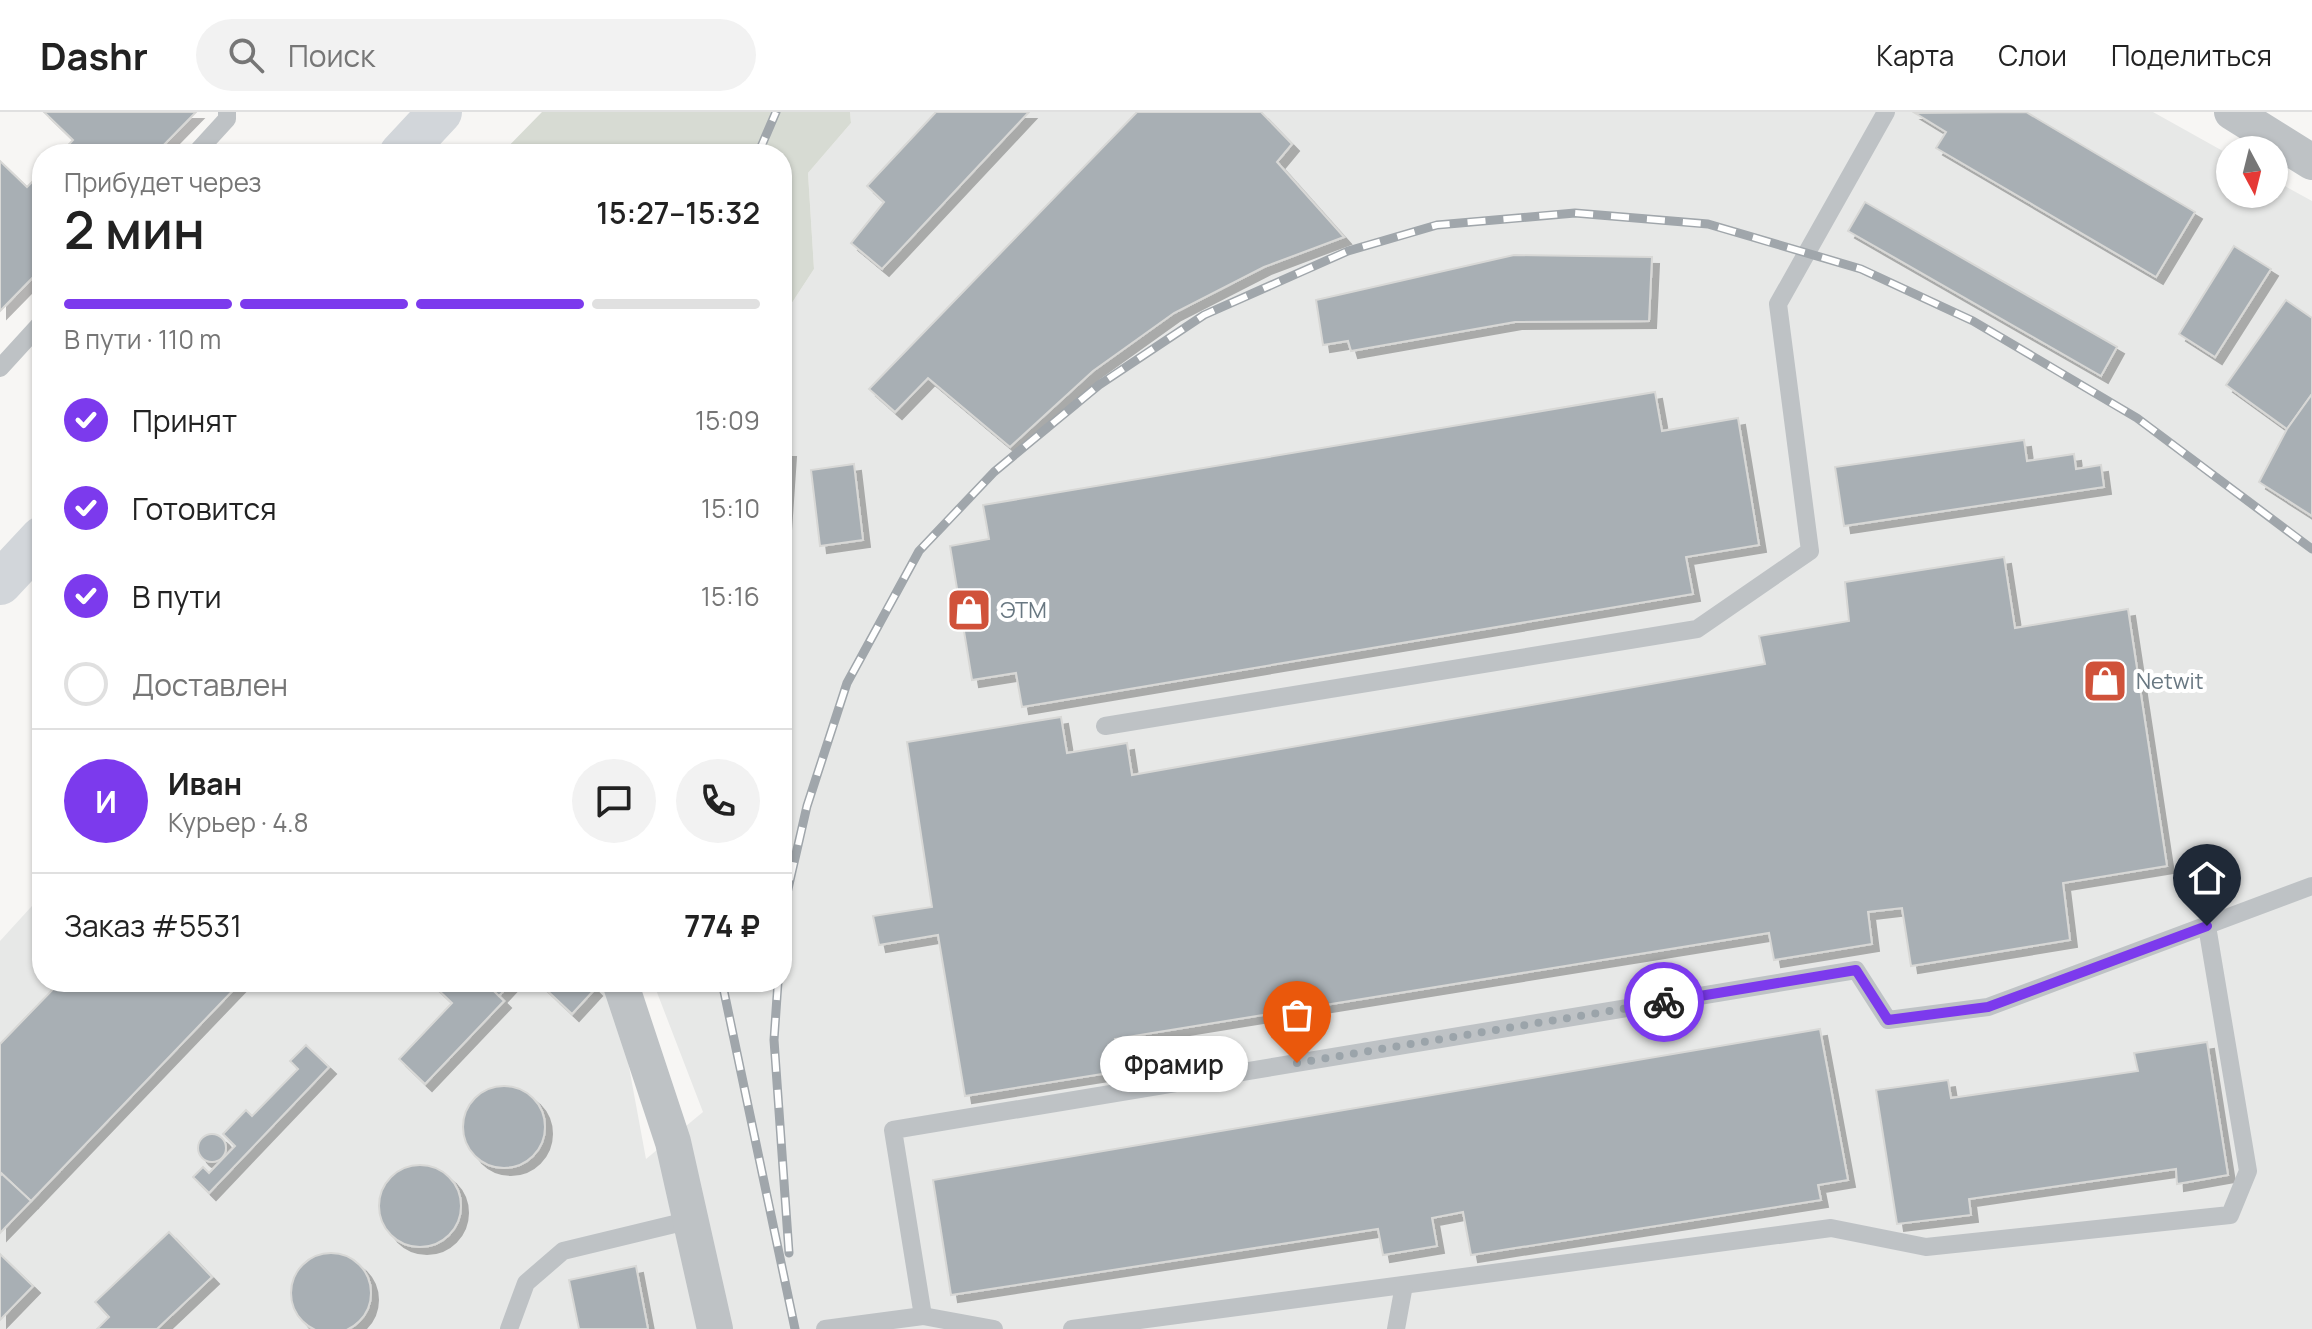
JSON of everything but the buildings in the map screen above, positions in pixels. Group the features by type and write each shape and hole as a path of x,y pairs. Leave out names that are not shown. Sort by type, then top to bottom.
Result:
{"main road":[{"path":"410,144 440,112"},
{"path":"0,583 32,549"}],"street":[{"path":"2232,112 2312,162"},
{"path":"623,992 673,1142 715,1329"}],"lane":[{"path":"204,144 227,119 227,112"},
{"path":"1105,726 1697,629 1810,551 1778,304 1886,112"},
{"path":"0,368 32,333"},
{"path":"923,1316 893,1130 1856,970 1888,1020 1988,1007 2312,886"},
{"path":"1072,1329 1831,1228 1926,1247 2230,1215 2248,1171 2207,926"},
{"path":"509,1329 526,1283 563,1251 691,1220"},
{"path":"1396,1329 1404,1285"},
{"path":"825,1329 879,1326 923,1316 994,1329"}],"shaded area":[{"path":"542,112 850,112 851,123 808,173 814,269 792,303 792,144 511,144"},
{"path":"850,112 2153,112 2216,147 2216,208 2288,208 2288,188 2312,201 2312,1329 0,1329 0,941 32,906 32,992 608,992 617,1002 646,1159 703,1112 657,992 792,992 792,303 814,269 808,173 851,123"}],"railway":[{"path":"762,144 776,112"},
{"path":"792,871 807,806 847,683 919,551 994,472 1099,385 1204,315 1348,251 1437,225 1575,213 1708,224 1861,269 1973,321 2137,418 2312,549"},
{"path":"724,992 795,1329"},
{"path":"777,992 774,1040 789,1253"}],"way so far":[{"path":"1297,1063 1664,1002"}],"place":[{"name":"ЭТМ","path":"969,610"},
{"name":"Netwit","path":"2105,681"},
{"name":"Фрамир","path":"1297,1063"}],"route":[{"path":"1664,1002 1856,970 1888,1020 1988,1007 2207,926"}]}
